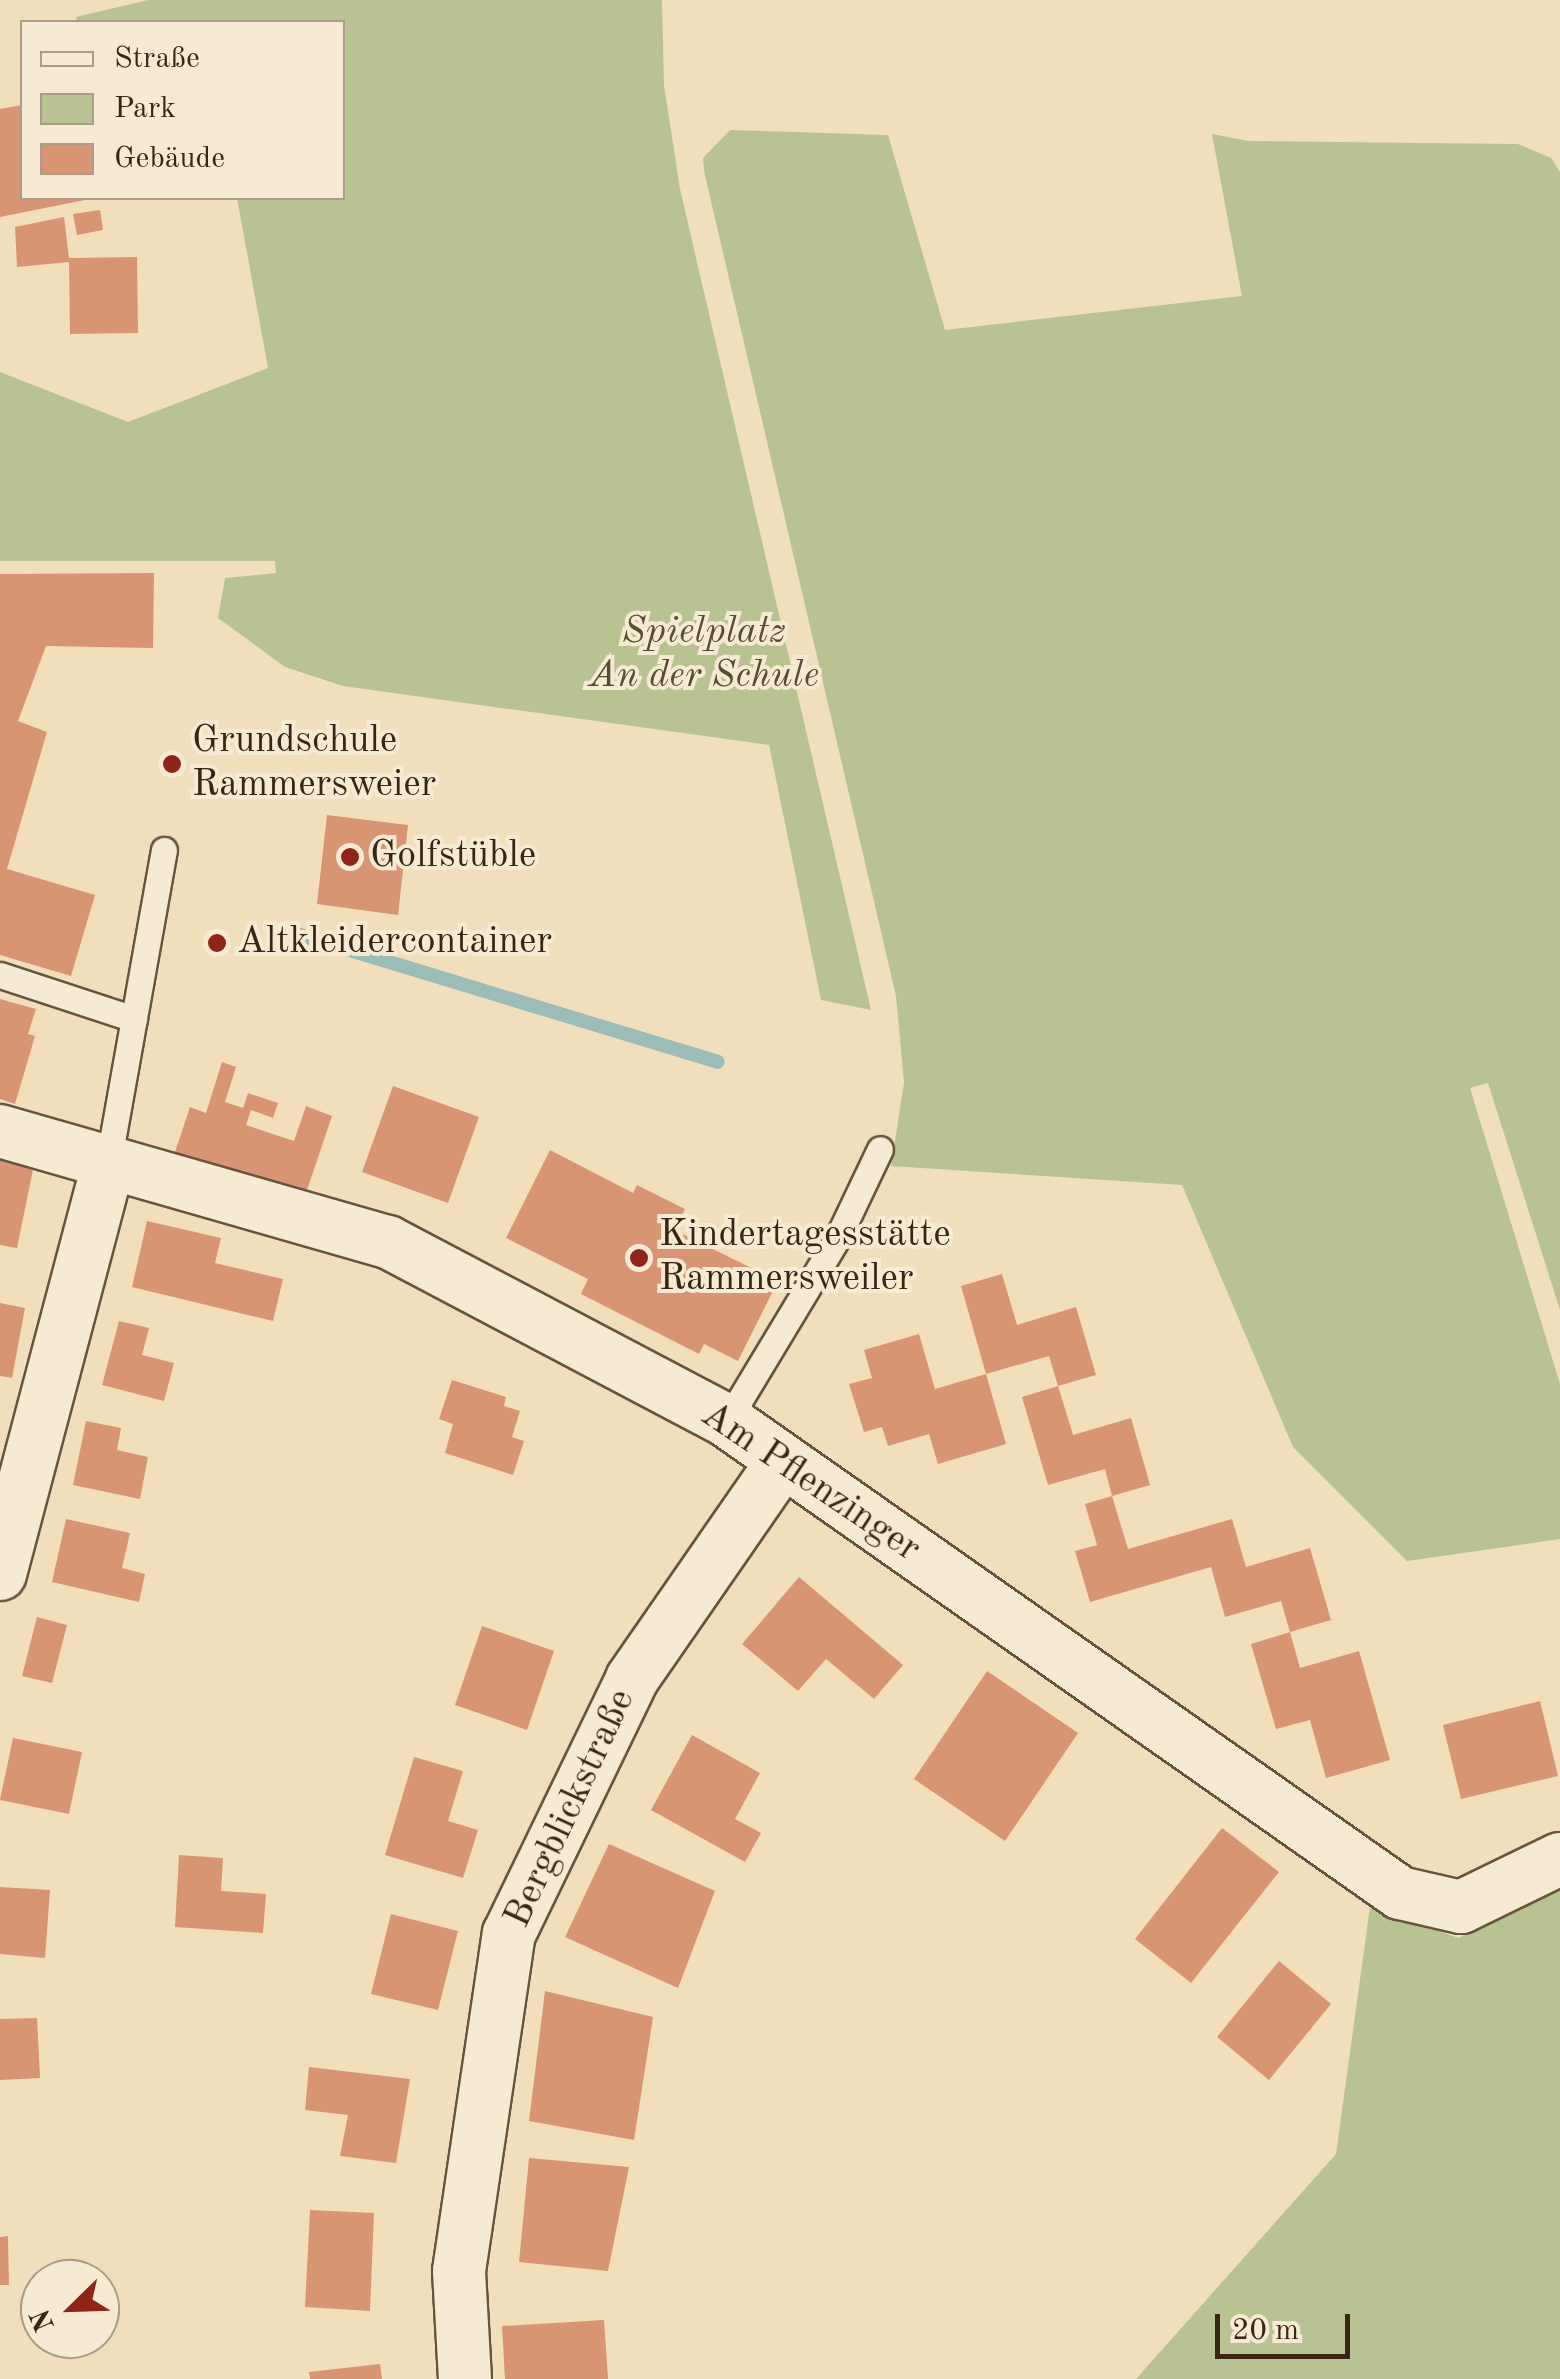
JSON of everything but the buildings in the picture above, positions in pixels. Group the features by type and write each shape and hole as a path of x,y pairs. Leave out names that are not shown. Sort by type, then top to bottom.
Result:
{"street":[{"name":"Am Pflenzinger","path":"0,1131 388,1242 727,1420 1400,1893 1461,1907 1560,1860"},
{"path":"0,1574 108,1164"},
{"name":"Bergblickstraße","path":"465,2379 460,2271 510,1934 632,1679 782,1461"}],"lane":[{"path":"108,1164 164,850"},
{"path":"0,975 134,1018"},
{"path":"727,1420 847,1222 880,1149"}],"green space":[{"name":"Spielplatz An der Schule","path":"148,0 662,0 664,85 680,189 871,1010 821,1000 769,745 343,686 285,667 218,618 225,578 276,573 275,561 0,561 0,372 128,422 268,368 237,200 345,200 345,20 76,17"},
{"path":"730,130 888,135 945,330 1242,296 1212,134 1248,141 1518,144 1551,158 1560,172 1560,1310 1488,1083 1470,1088 1560,1384 1560,1539 1407,1561 1293,1447 1182,1185 891,1166 904,1083 896,996 704,171 703,158"},
{"path":"1560,1870 1560,2379 1136,2379 1336,2154 1370,1907 1459,1938"}],"waterway":[{"path":"287,931 718,1062"}],"place":[{"name":"Grundschule Rammersweier","path":"172,764"},
{"name":"Golfstüble","path":"350,857"},
{"name":"Altkleidercontainer","path":"217,943"},
{"name":"Kindertagesstätte Rammersweiler","path":"639,1258"}]}
